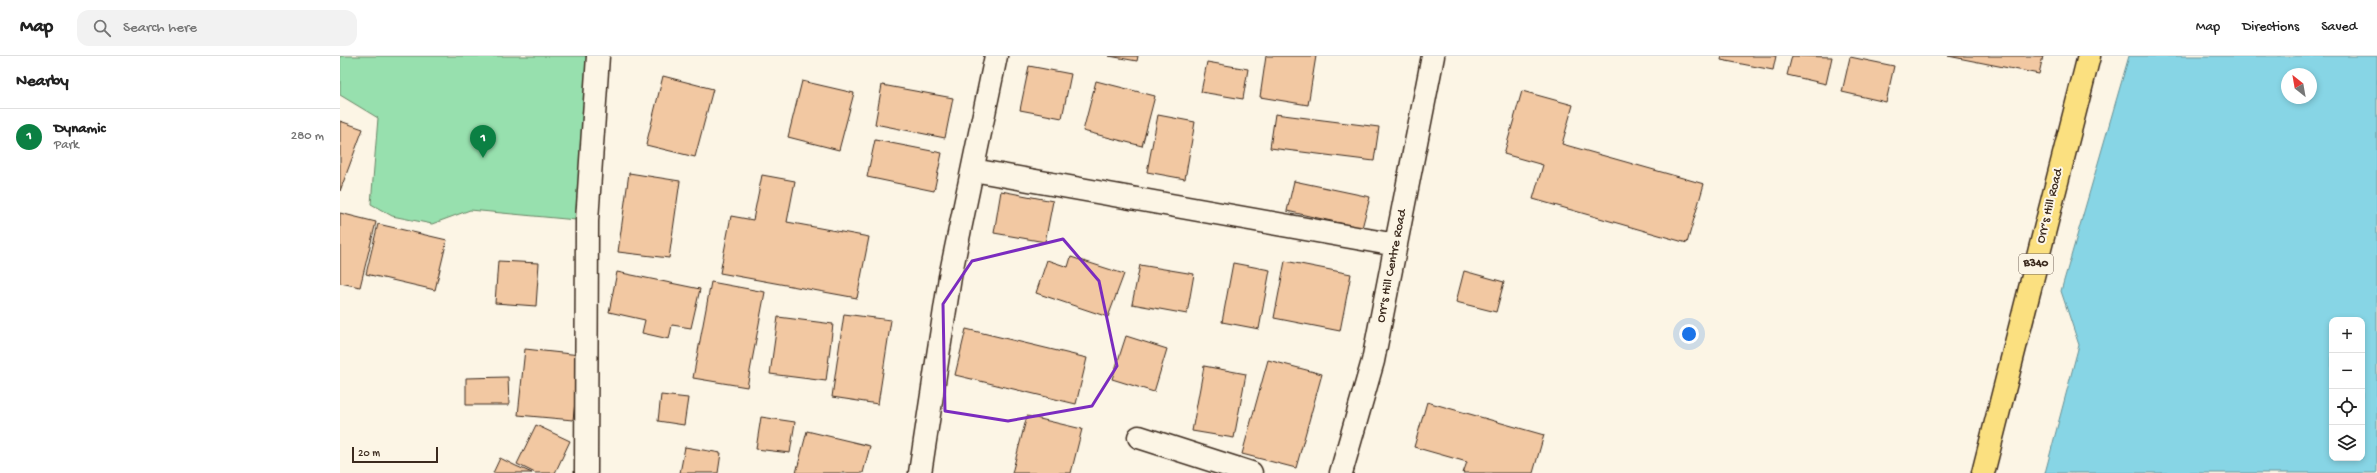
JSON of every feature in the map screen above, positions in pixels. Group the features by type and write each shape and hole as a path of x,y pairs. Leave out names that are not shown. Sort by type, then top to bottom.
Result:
{"main road":[{"name":"Orr’s Hill Road","path":"1983,473 2089,56"}],"street":[{"path":"586,473 587,221 598,56"},
{"path":"920,473 950,277 996,56"},
{"name":"Orr's Hill Centre Road","path":"1342,473 1373,361 1434,56"},
{"path":"973,170 1396,245"},
{"path":"1139,437 1251,473"}],"highlighted area":[{"path":"1063,239 1099,281 1117,366 1092,406 1008,421 945,411 943,304 972,261"}],"green space":[{"path":"340,56 598,56 587,221 470,210 432,224 392,216 371,204 378,118 340,95"}],"water":[{"path":"2129,56 2377,56 2377,473 2045,473 2079,345 2061,291"}],"building":[{"path":"1109,56 1138,56 1137,61"},
{"path":"1266,56 1316,56 1308,105 1260,97"},
{"path":"1722,56 1776,56 1773,70 1721,60"},
{"path":"1792,56 1832,57 1826,84 1787,75"},
{"path":"1948,56 2043,56 2039,74"},
{"path":"1850,57 1894,66 1886,102 1842,92"},
{"path":"1207,62 1248,69 1243,99 1201,92"},
{"path":"1029,66 1071,74 1062,118 1020,110"},
{"path":"663,76 713,89 695,157 646,145"},
{"path":"802,81 854,93 839,150 788,137"},
{"path":"1096,81 1155,96 1142,146 1083,131"},
{"path":"882,85 953,98 945,138 875,124"},
{"path":"1522,91 1573,105 1562,144 1704,184 1687,243 1533,199 1543,165 1504,154"},
{"path":"1275,114 1379,127 1374,161 1270,148"},
{"path":"1158,115 1195,122 1185,179 1147,172"},
{"path":"340,121 363,129 340,191"},
{"path":"875,140 942,153 934,191 867,177"},
{"path":"629,173 680,181 669,258 618,252"},
{"path":"762,175 795,181 787,222 869,237 857,298 720,273 731,216 753,220"},
{"path":"1294,181 1370,197 1362,228 1287,211"},
{"path":"1001,191 1053,201 1045,242 994,233"},
{"path":"340,213 376,222 360,287 340,283"},
{"path":"378,224 447,240 435,290 366,274"},
{"path":"1071,257 1124,274 1108,317 1036,293 1047,260 1068,267"},
{"path":"498,261 539,263 536,306 495,303"},
{"path":"1285,261 1351,274 1340,331 1274,318"},
{"path":"1233,263 1270,270 1259,329 1222,322"},
{"path":"1140,265 1194,274 1187,314 1132,304"},
{"path":"1464,271 1504,282 1496,312 1456,302"},
{"path":"617,272 700,289 691,328 672,325 669,339 642,333 645,320 609,312"},
{"path":"711,282 765,292 747,387 693,378"},
{"path":"844,314 891,320 878,404 832,397"},
{"path":"778,317 833,324 826,381 770,374"},
{"path":"966,329 1087,358 1076,404 955,375"},
{"path":"1126,336 1167,349 1154,392 1112,379"},
{"path":"525,349 580,355 573,420 518,415"},
{"path":"1268,360 1322,374 1296,468 1242,454"},
{"path":"1204,366 1246,374 1234,438 1192,431"},
{"path":"508,377 509,405 466,405 466,378"},
{"path":"661,395 688,398 684,425 658,421"},
{"path":"1427,402 1544,435 1533,473 1463,473 1467,462 1414,447"},
{"path":"1027,416 1082,429 1071,473 1012,473"},
{"path":"761,417 795,422 790,453 756,449"},
{"path":"536,425 570,441 555,473 535,473 517,464"},
{"path":"807,431 870,446 863,473 796,473"},
{"path":"685,447 721,453 718,473 680,473"},
{"path":"500,458 516,466 532,473 493,473"}],"place":[{"name":"Dynamic","path":"483,158"}]}
